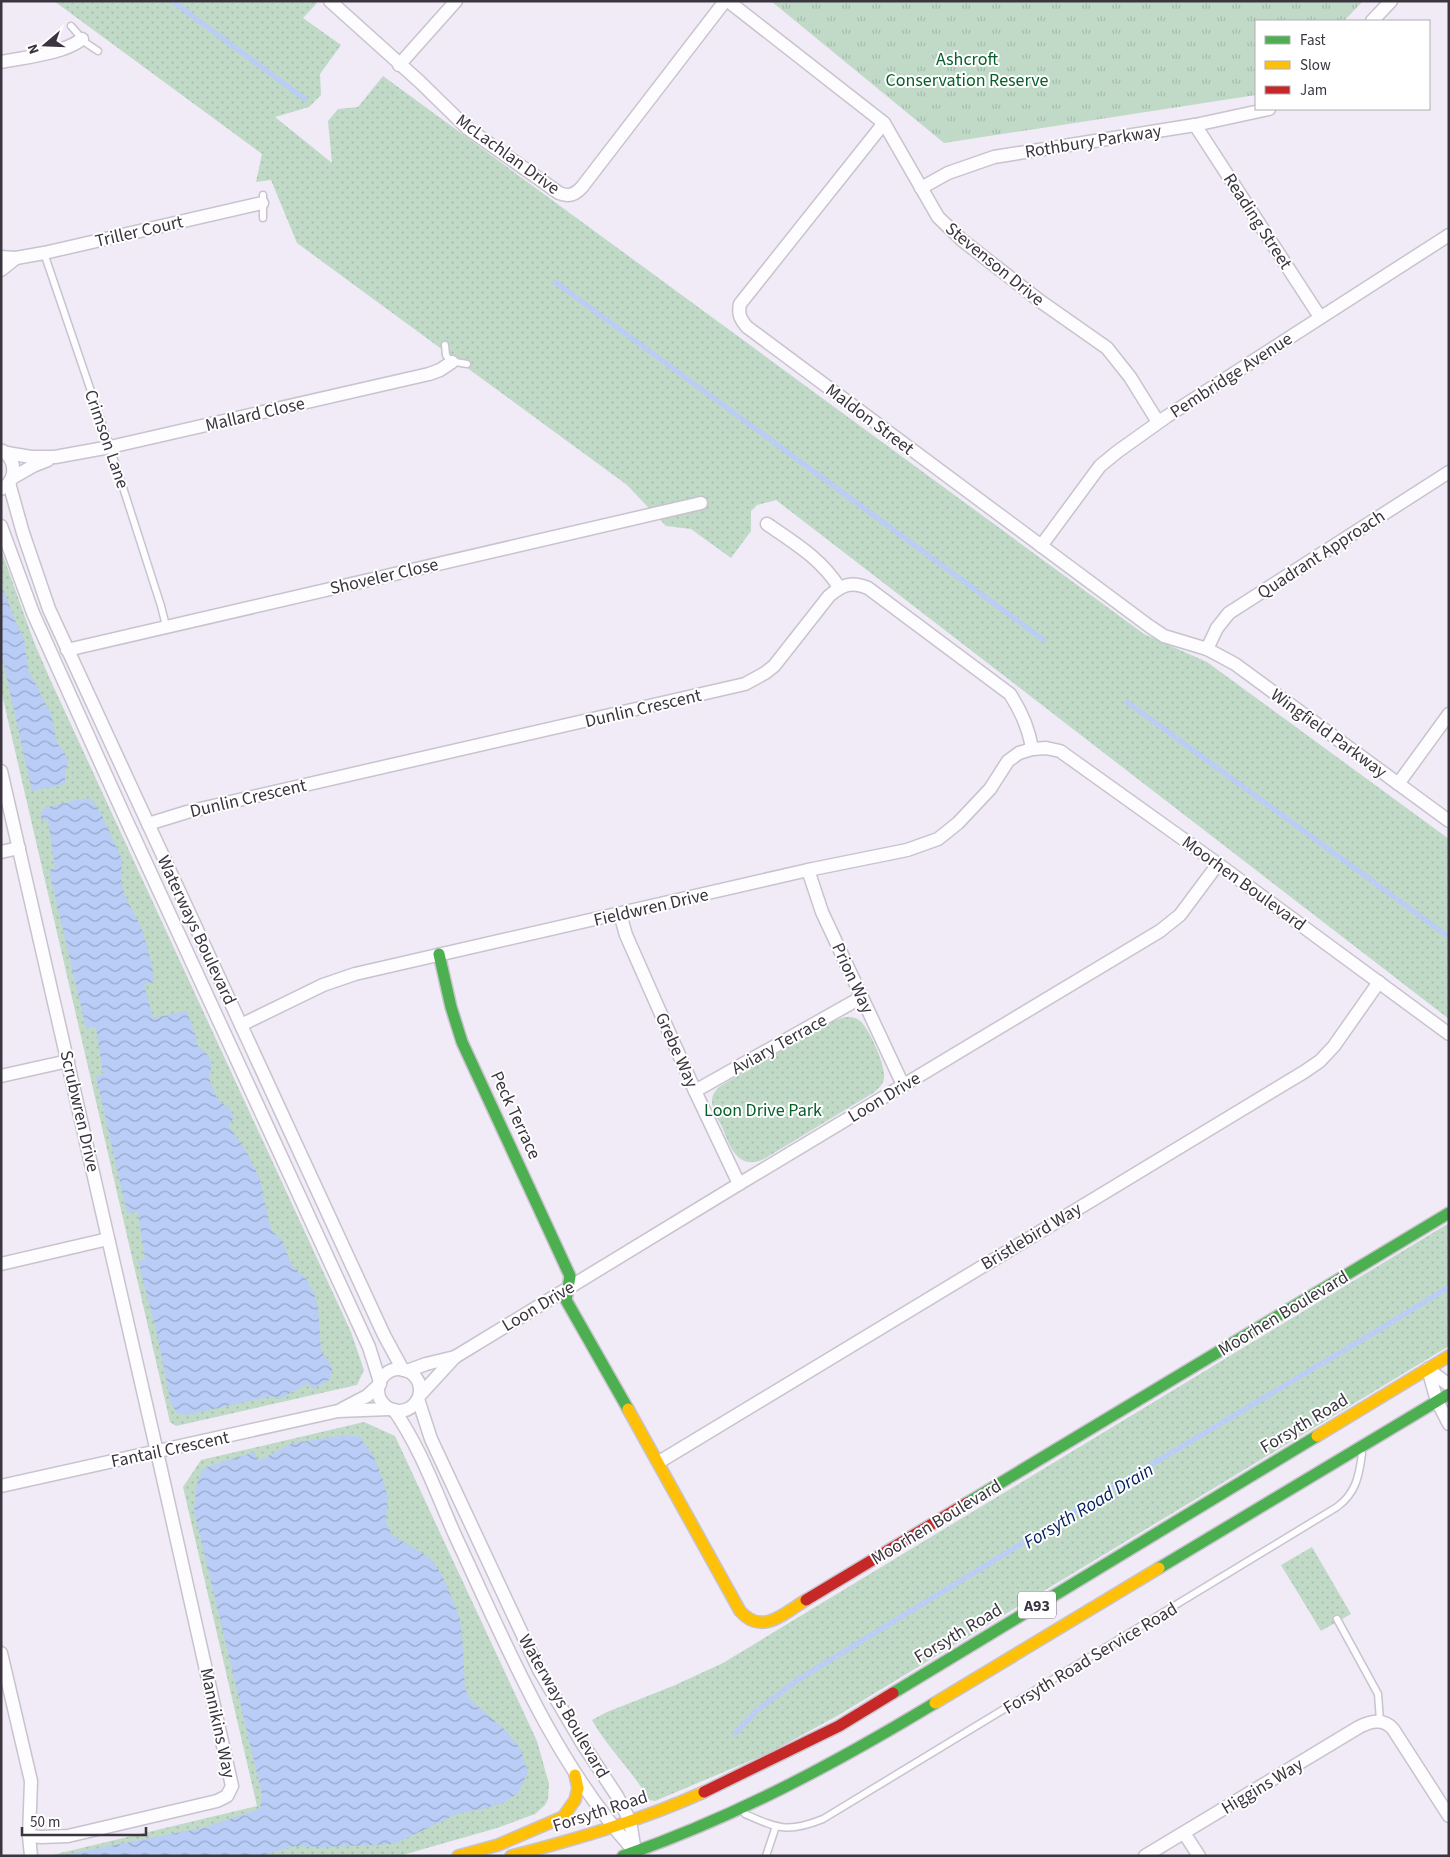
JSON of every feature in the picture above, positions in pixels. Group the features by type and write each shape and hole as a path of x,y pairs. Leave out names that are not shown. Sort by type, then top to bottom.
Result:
{"main road":[{"name":"Peck Terrace","path":"439,954 455,1023 570,1276 569,1287"},
{"name":"Moorhen Boulevard","path":"569,1287 566,1300 659,1462 740,1611 745,1617 760,1624 768,1622 1449,1213"},
{"name":"Forsyth Road","path":"511,1856 612,1826 669,1806 750,1771 840,1726 1449,1356"},
{"name":"A93","path":"629,1854 700,1828 808,1777 863,1746 1449,1394"},
{"path":"458,1856 498,1845 563,1817 575,1800 578,1788 575,1775"}],"street":[{"name":"McLachlan Drive","path":"330,1 420,82 467,128 559,193 569,195 576,194 582,187 726,1"},
{"path":"399,64 456,1"},
{"name":"Stevenson Drive","path":"726,1 884,123 938,217 962,240 1040,301 1107,348 1130,377 1158,422"},
{"path":"1373,20 1391,1"},
{"path":"1,62 65,48 76,44 82,39"},
{"name":"Rothbury Parkway","path":"921,188 948,173 994,157 1196,125 1264,110"},
{"name":"Maldon Street","path":"884,123 740,304 741,320 746,327 1164,636 1207,648"},
{"name":"Reading Street","path":"1196,125 1320,317"},
{"name":"Triller Court","path":"1,257 16,258 44,253 263,199"},
{"name":"Pembridge Avenue","path":"1041,546 1100,466 1158,422 1449,235"},
{"name":"Triller Court","path":"1,270 16,258"},
{"name":"Mallard Close","path":"4,451 31,457 55,457 110,447 429,374 440,370 452,362"},
{"name":"Waterways Boulevard","path":"4,451 13,465 8,484 42,593 384,1335 405,1371"},
{"name":"Mallard Close","path":"8,484 32,466 55,457"},
{"name":"Quadrant Approach","path":"1207,648 1216,628 1229,613 1449,472"},
{"name":"Shoveler Close","path":"67,650 701,503"},
{"path":"767,524 812,554 824,566 839,587 854,584 868,588 1010,694 1018,706 1030,734 1032,749"},
{"name":"Waterways Boulevard","path":"1,526 37,622 369,1347 380,1383"},
{"name":"Dunlin Crescent","path":"148,824 187,812 745,684 774,666 818,609 839,587"},
{"name":"Wingfield Parkway","path":"1207,648 1235,664 1449,821"},
{"path":"1398,784 1449,714"},
{"name":"Moorhen Boulevard","path":"1032,749 1046,748 1060,751 1218,864 1449,1034"},
{"name":"Fieldwren Drive","path":"241,1025 343,977 808,870 907,850 938,839 958,823 990,790 1008,762 1019,754 1032,749"},
{"name":"Scrubwren Drive","path":"1,771 157,1451"},
{"path":"1,852 19,848"},
{"name":"Loon Drive","path":"419,1397 455,1357 1160,931 1180,915 1218,864"},
{"name":"Prion Way","path":"808,870 819,905 903,1085"},
{"name":"Grebe Way","path":"620,914 626,935 695,1091 739,1184"},
{"name":"Bristlebird Way","path":"659,1462 1304,1072 1320,1061 1334,1046 1378,982"},
{"name":"Aviary Terrace","path":"695,1091 862,997"},
{"path":"1,1076 68,1061"},
{"path":"1,1264 108,1239"},
{"name":"Loon Drive","path":"405,1371 455,1357"},
{"path":"1428,1369 1449,1385"},
{"path":"1428,1369 1437,1401 1449,1424"},
{"path":"405,1371 418,1381 419,1397 408,1409 392,1409 380,1398 380,1383 390,1372 405,1371"},
{"name":"Fantail Crescent","path":"338,1411 367,1396 380,1383"},
{"name":"Waterways Boulevard","path":"419,1397 432,1439 539,1670 630,1820 629,1854"},
{"name":"Waterways Boulevard","path":"392,1409 416,1449 505,1643 542,1718 575,1775 612,1826 629,1854"},
{"name":"Fantail Crescent","path":"1,1486 338,1411 392,1409"},
{"name":"Mannikins Way","path":"29,1836 68,1836 218,1800 227,1796 231,1789 230,1773 157,1451"},
{"path":"1,1652 31,1781 29,1836 31,1856"},
{"path":"1380,1721 1390,1725 1399,1736 1449,1816"},
{"name":"Higgins Way","path":"1146,1856 1359,1727 1371,1722 1380,1721"},
{"path":"1184,1832 1199,1856"}],"lane":[{"path":"71,26 82,39 98,51"},
{"name":"Triller Court","path":"263,199 264,218"},
{"name":"Crimson Lane","path":"44,253 110,447 162,606 166,626"},
{"path":"445,345 448,359 452,362 467,364"},
{"name":"Forsyth Road Service Road","path":"738,1811 762,1822 789,1829 803,1827 823,1819 1337,1508 1350,1495 1360,1476 1363,1445"},
{"path":"1337,1620 1378,1694 1380,1721"},
{"path":"766,1856 776,1826"}],"green space":[{"path":"54,1 314,1 317,3 303,18 341,45 320,74 321,95 309,107 275,117 332,163 328,121 338,109 358,107 383,76 1144,634 1207,662 1449,839 1449,1019 776,500 757,505 751,511 751,531 731,558 691,529 666,526 627,485 297,243 271,180 256,182 262,154"},
{"name":"Ashcroft Conservation Reserve","path":"771,1 1363,1 1345,20 1255,20 1255,95 944,143"},
{"path":"1,550 34,642 50,679 351,1332 364,1370 357,1385 176,1426 170,1422 1,690"},
{"name":"Loon Drive Park","path":"845,1017 858,1020 864,1025 872,1039 884,1072 881,1085 873,1093 764,1159 747,1162 741,1159 736,1155 728,1142 714,1111 712,1101 715,1092 722,1085 833,1021"},
{"path":"1449,1223 1449,1346 837,1716 769,1753 655,1801 649,1800 636,1779 598,1731 592,1720 723,1663"},
{"path":"364,1422 395,1436 537,1741 549,1784 548,1799 545,1805 535,1814 497,1828 399,1856 48,1856 257,1806 183,1487 201,1460"},
{"path":"1312,1547 1351,1614 1321,1631 1281,1565"}],"water":[{"path":"1,584 24,639 28,669 51,714 57,743 64,751 68,761 65,784 32,791 1,652"},
{"path":"90,798 100,811 122,859 121,881 125,896 141,927 152,965 154,982 144,984 153,1018 187,1011 197,1045 207,1054 211,1061 210,1082 218,1100 230,1109 234,1118 229,1126 245,1149 260,1179 272,1231 282,1240 291,1264 307,1280 314,1293 318,1307 321,1351 331,1365 332,1370 328,1381 312,1389 309,1383 279,1399 272,1396 186,1415 177,1413 171,1404 157,1334 138,1261 145,1260 138,1212 127,1213 96,1076 103,1075 96,1027 86,1028 49,870 55,868 48,820 41,821 41,813 44,808"},
{"path":"340,1436 359,1436 374,1457 388,1498 386,1521 391,1534 430,1558 441,1573 460,1619 465,1689 471,1700 505,1730 520,1748 528,1772 518,1793 505,1802 483,1809 459,1813 394,1844 323,1847 295,1846 260,1856 59,1856 202,1828 260,1809 262,1794 194,1511 196,1487 202,1470 212,1465 255,1452 258,1461 293,1443"}],"waterway":[{"path":"172,1 305,99"},
{"path":"555,282 1044,640"},
{"path":"1127,702 1449,937"},
{"name":"Forsyth Road Drain","path":"735,1734 757,1710 799,1679 1159,1460 1449,1287"}],"traffic: fast":[{"path":"439,954 451,1007 462,1042 570,1276 566,1300 628,1409"},
{"path":"967,1503 1449,1213"},
{"path":"1159,1568 1449,1394"},
{"path":"893,1693 1317,1436"},
{"path":"623,1856 705,1824 783,1788 935,1703"}],"traffic: slow":[{"path":"1317,1436 1449,1356"},
{"path":"628,1409 740,1611 756,1622 764,1622 781,1616 806,1600"},
{"path":"935,1703 1159,1568"},
{"path":"458,1856 498,1845 563,1817 575,1800 578,1788 575,1775"},
{"path":"511,1856 609,1828 704,1792"}],"traffic: jam":[{"path":"806,1600 967,1503"},
{"path":"704,1792 839,1726 893,1693"}]}
